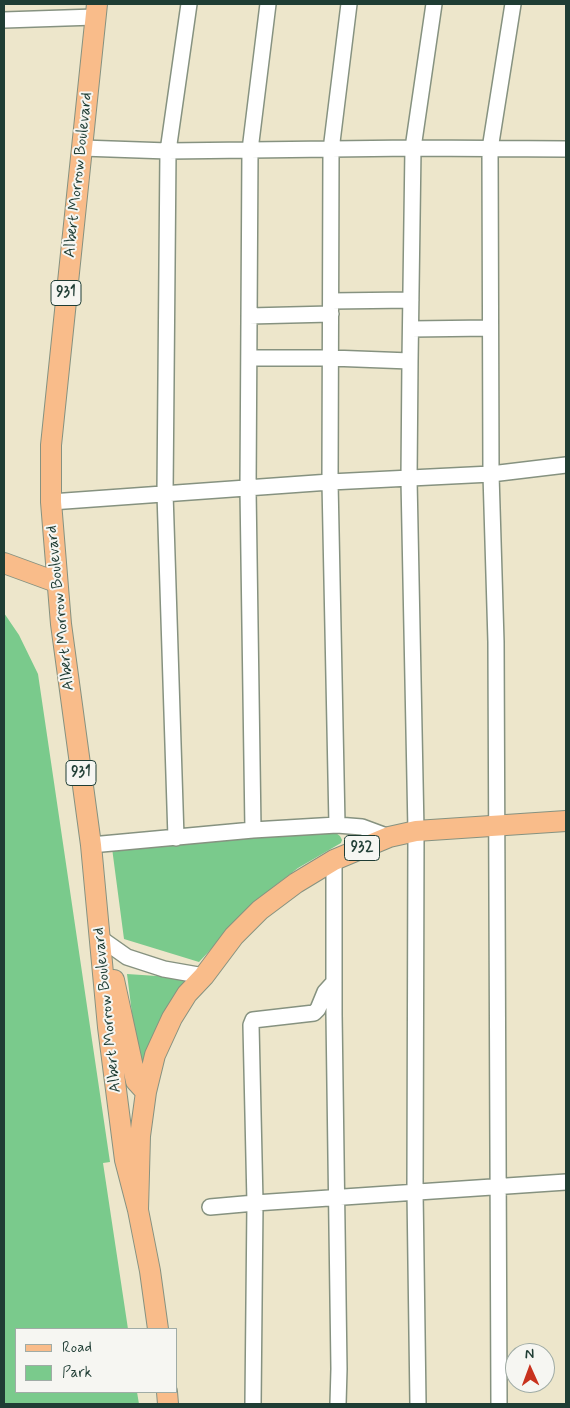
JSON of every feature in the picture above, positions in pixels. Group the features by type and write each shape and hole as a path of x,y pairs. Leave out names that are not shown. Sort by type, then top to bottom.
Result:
{"main road":[{"name":"Albert Morrow Boulevard","path":"96,10 51,445 50,502 56,582 91,845 108,1027 125,1160 138,1210"},
{"path":"4,564 56,582"},
{"name":"932","path":"158,1328 150,1271 138,1210 140,1136 152,1093 196,1001 204,976 234,936 260,910 296,883 334,860 389,837 416,831 566,821"},
{"path":"103,964 112,974 136,1081 152,1093"},
{"path":"108,1027 116,1031 124,1086 131,1095 152,1093"},
{"name":"932","path":"150,1271 152,1093"}],"street":[{"path":"176,838 165,493 168,151 189,4"},
{"path":"253,830 248,489 250,150 268,4"},
{"path":"337,826 330,482 331,150 349,4"},
{"path":"418,1404 415,1191 416,831 409,479 410,361 413,148 434,4"},
{"path":"500,1404 497,1186 497,826 494,560 491,474 490,148 513,4"},
{"path":"4,20 96,10"},
{"path":"82,148 168,151 413,148 566,149"},
{"path":"249,316 411,300"},
{"path":"411,329 490,328"},
{"path":"250,358 331,358 410,361"},
{"path":"50,502 330,482 491,474 566,465"},
{"path":"91,845 253,830 337,826 362,827 389,837"},
{"path":"334,860 338,1404"},
{"path":"100,938 127,957 164,969 204,976"},
{"path":"253,1404 255,1204 251,1025 258,1018 314,1013 318,1009 325,992 334,982"},
{"path":"210,1207 415,1191 566,1182"}],"green space":[{"path":"4,613 19,635 38,674 110,1162 103,1163 128,1328 15,1328 15,1393 137,1393 139,1404 4,1404"},
{"path":"333,831 340,836 341,843 298,868 272,888 242,916 199,962 124,939 112,848"},
{"path":"127,974 187,978 177,992 140,1077"}]}
